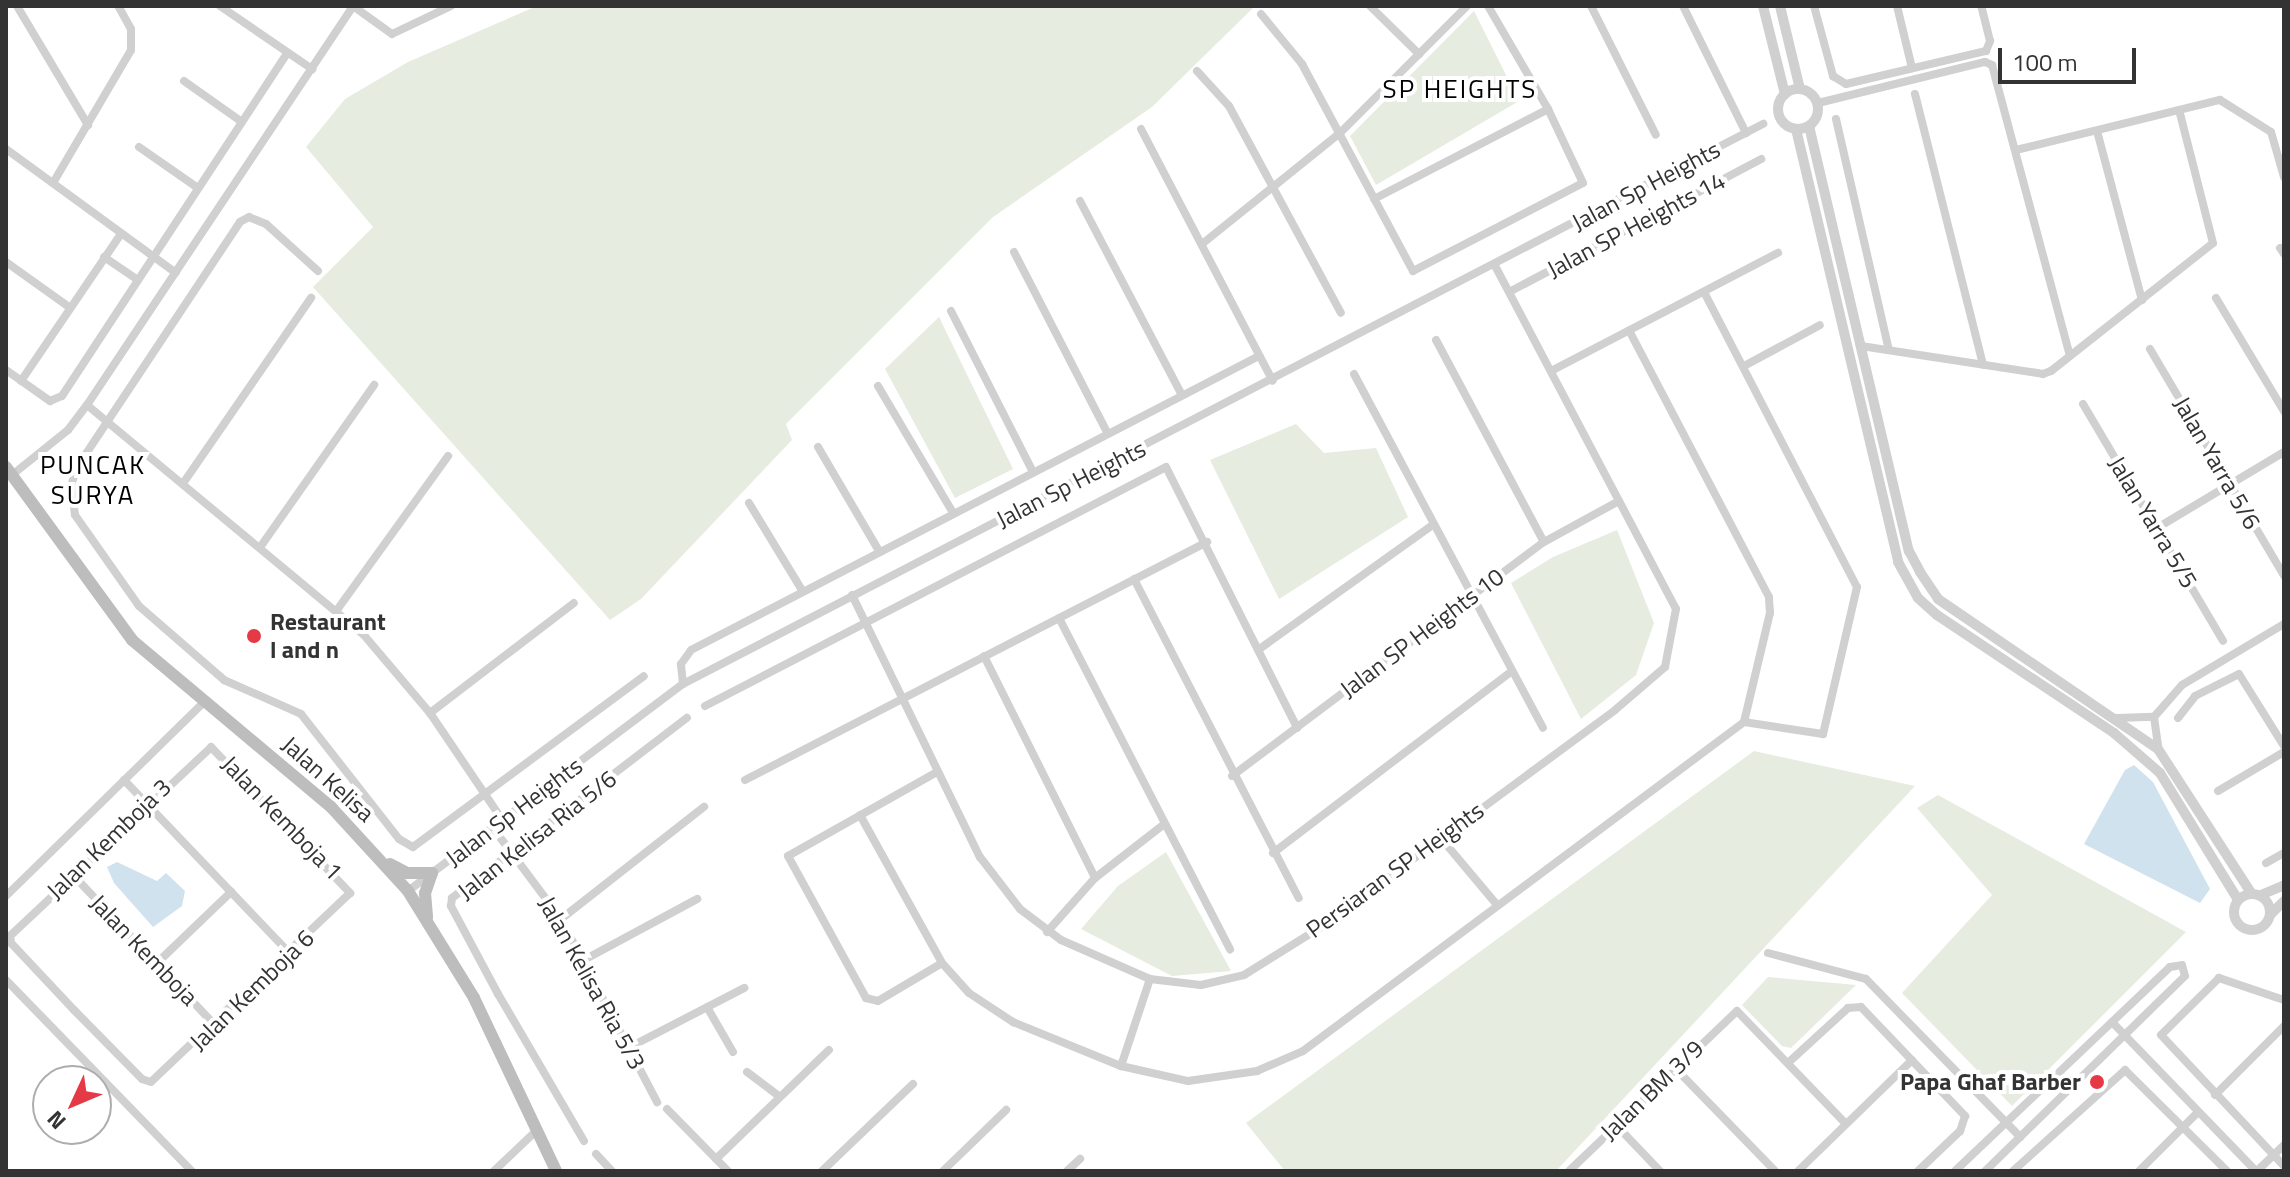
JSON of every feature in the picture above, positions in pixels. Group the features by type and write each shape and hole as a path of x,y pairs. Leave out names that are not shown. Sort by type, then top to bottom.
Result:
{"main road":[{"name":"Jalan Kelisa","path":"9,471 122,629 203,703 331,807 408,891 474,998 556,1171"},
{"path":"381,858 407,873 432,873 425,893 428,920"}],"street":[{"path":"17,6 88,125"},
{"path":"53,183 134,39 118,6"},
{"path":"220,6 312,69"},
{"path":"9,471 68,430 87,405 353,6 392,34 451,6"},
{"path":"1370,6 1419,54"},
{"path":"1202,244 1273,191 1339,134 1467,6"},
{"path":"1261,14 1302,64 1413,271 1554,202 1583,183 1548,109 1488,6"},
{"path":"1591,6 1656,135"},
{"path":"1683,6 1746,133"},
{"path":"1763,6 1785,94 1779,112 1796,129 1898,562 1918,598 1937,615 2114,733 2160,773 2238,900"},
{"path":"1780,6 1800,89 1818,103"},
{"path":"1814,6 1833,76 1846,84 1986,51 1990,41 1981,6"},
{"path":"1897,6 1912,68"},
{"path":"6,370 50,401 57,401 287,53"},
{"path":"1818,103 1985,62 1995,72 2070,356"},
{"path":"1197,71 1229,106 1341,313"},
{"path":"184,81 242,122"},
{"path":"1785,94 1800,89"},
{"path":"1915,94 1983,365"},
{"path":"2016,150 2220,100 2262,122 2271,132 2284,177"},
{"path":"1796,129 1809,126 1817,117 1818,103"},
{"path":"1374,199 1548,109"},
{"path":"1861,346 2043,374 2070,356 2213,243 2179,110"},
{"path":"1836,119 1889,350"},
{"name":"Jalan Sp Heights","path":"408,891 683,684 1273,381 1763,124"},
{"path":"1809,126 1909,551 1920,572 1938,599 2117,718 2160,753 2271,914"},
{"path":"1141,129 1273,381"},
{"path":"2097,131 2142,300"},
{"path":"139,147 198,188"},
{"path":"6,149 176,273"},
{"name":"Jalan SP Heights 14","path":"1511,291 1761,159"},
{"path":"1080,201 1181,393"},
{"path":"318,271 266,224 249,217 240,222 76,469 71,501 80,525 150,617 224,680 301,714 405,845 420,845 644,676"},
{"path":"21,381 121,234"},
{"path":"1014,252 1107,432"},
{"path":"1551,371 1778,253"},
{"path":"104,257 138,280"},
{"path":"6,262 69,307"},
{"name":"Persiaran SP Heights","path":"852,595 937,772 1002,889 1047,932 1150,979 1201,985 1244,975 1321,927 1665,667 1676,609 1495,265"},
{"path":"1704,292 1857,587 1823,734 1744,722"},
{"path":"184,482 311,298"},
{"path":"2216,298 2284,411"},
{"path":"951,311 1032,470"},
{"path":"1744,366 1820,325"},
{"path":"860,815 942,963 969,993 1013,1022 1121,1066 1188,1081 1231,1077 1284,1062 1744,722 1770,613 1769,597 1629,330"},
{"path":"1436,340 1544,542"},
{"name":"Jalan Yarra 5/6","path":"2150,349 2284,576"},
{"path":"683,684 681,664 691,650 1032,470 1259,356"},
{"path":"1354,374 1543,728"},
{"path":"261,546 374,385"},
{"path":"878,386 953,513"},
{"name":"Jalan Yarra 5/5","path":"2083,404 2223,641"},
{"path":"87,405 261,546 337,610 384,655 430,713 503,821"},
{"path":"818,447 879,551"},
{"path":"2157,528 2284,452"},
{"path":"337,610 448,456"},
{"path":"705,706 1166,467 1207,542 1297,728"},
{"name":"Jalan SP Heights 10","path":"1232,776 1544,542 1619,501"},
{"path":"749,503 802,590"},
{"path":"1258,650 1434,524"},
{"path":"745,780 1207,542"},
{"path":"1134,579 1232,776 1299,898"},
{"path":"430,713 574,603"},
{"path":"1059,618 1230,950"},
{"path":"2117,718 2154,717 2182,685 2284,624"},
{"path":"984,656 1095,878"},
{"path":"1273,853 1511,672"},
{"path":"2178,718 2195,696 2239,674 2284,749 2218,791"},
{"path":"6,896 203,703"},
{"path":"2154,717 2160,753"},
{"name":"Jalan Kelisa Ria 5/6","path":"584,1141 451,906 456,893 687,718"},
{"name":"Jalan Kemboja 3","path":"151,1082 142,1079 74,1010 10,936 147,803 211,747"},
{"name":"Jalan Kemboja 1","path":"211,747 350,893"},
{"path":"937,772 791,853 788,861 866,998 878,1001 942,963"},
{"path":"124,780 290,954"},
{"path":"561,919 704,807"},
{"path":"1047,932 1095,878 1163,825"},
{"name":"Jalan Kelisa Ria 5/3","path":"493,828 561,919 657,1102"},
{"path":"1440,837 1497,905"},
{"path":"2266,863 2284,853"},
{"name":"Jalan Kemboja","path":"73,875 215,1025"},
{"path":"2238,900 2284,885"},
{"path":"157,963 231,892"},
{"name":"Jalan Kemboja 6","path":"151,1082 290,954 350,893"},
{"path":"582,961 697,899"},
{"path":"2238,900 2234,911 2243,927 2261,928 2284,901"},
{"path":"1768,953 1866,979 2020,1137"},
{"path":"1955,1171 2174,964 2182,965 2185,976 1985,1171"},
{"path":"2284,1000 2219,978 2161,1035 2284,1166"},
{"path":"1121,1066 1150,979"},
{"path":"6,980 192,1171"},
{"path":"628,1048 744,988"},
{"path":"1846,1124 1789,1062 1854,1004 1960,1108 1965,1123 1918,1171"},
{"path":"707,1007 733,1052"},
{"name":"Jalan BM 3/9","path":"1569,1171 1737,1011 1789,1062"},
{"path":"2112,1022 2257,1171 2284,1145"},
{"path":"2215,1095 2284,1026"},
{"path":"716,1159 829,1050"},
{"path":"1798,1171 1912,1060"},
{"path":"1675,1068 1775,1171"},
{"path":"2013,1171 2125,1070 2227,1171"},
{"path":"747,1072 780,1097"},
{"path":"822,1171 913,1084"},
{"path":"667,1109 728,1171"},
{"path":"943,1171 1006,1110"},
{"path":"2139,1171 2198,1112"},
{"path":"1616,1125 1660,1171"},
{"path":"494,1171 535,1132"},
{"path":"596,1154 612,1171"},
{"path":"1067,1171 1080,1159"}],"shaded area":[{"path":"537,6 1255,6 1152,107 993,217 786,424 792,440 641,599 610,620 313,287 373,227 306,147 345,99 408,62"},
{"path":"1474,11 1519,101 1376,185 1350,136"},
{"path":"939,317 1013,469 955,498 885,369"},
{"path":"1296,424 1324,453 1376,448 1408,517 1279,599 1210,460"},
{"path":"1617,530 1654,623 1636,675 1581,719 1511,583 1553,557"},
{"path":"1754,751 1915,786 1556,1171 1285,1171 1246,1123"},
{"path":"1938,795 2186,932 2012,1106 1902,993 1992,895 1917,808"},
{"path":"1166,852 1231,971 1172,976 1081,929 1118,886"},
{"path":"1768,977 1856,985 1791,1048 1782,1046 1742,1005"}],"water":[{"path":"2134,765 2153,782 2210,889 2200,903 2084,844 2125,770"},
{"path":"117,862 157,881 166,873 185,891 182,906 153,927 114,883 107,867"}],"place":[{"name":"Restaurant l and n","path":"254,636"},
{"name":"Papa Ghaf Barber","path":"2097,1082"}],"district":[{"name":"SP HEIGHTS","path":"1460,89"},
{"name":"PUNCAK SURYA","path":"93,480"}]}
